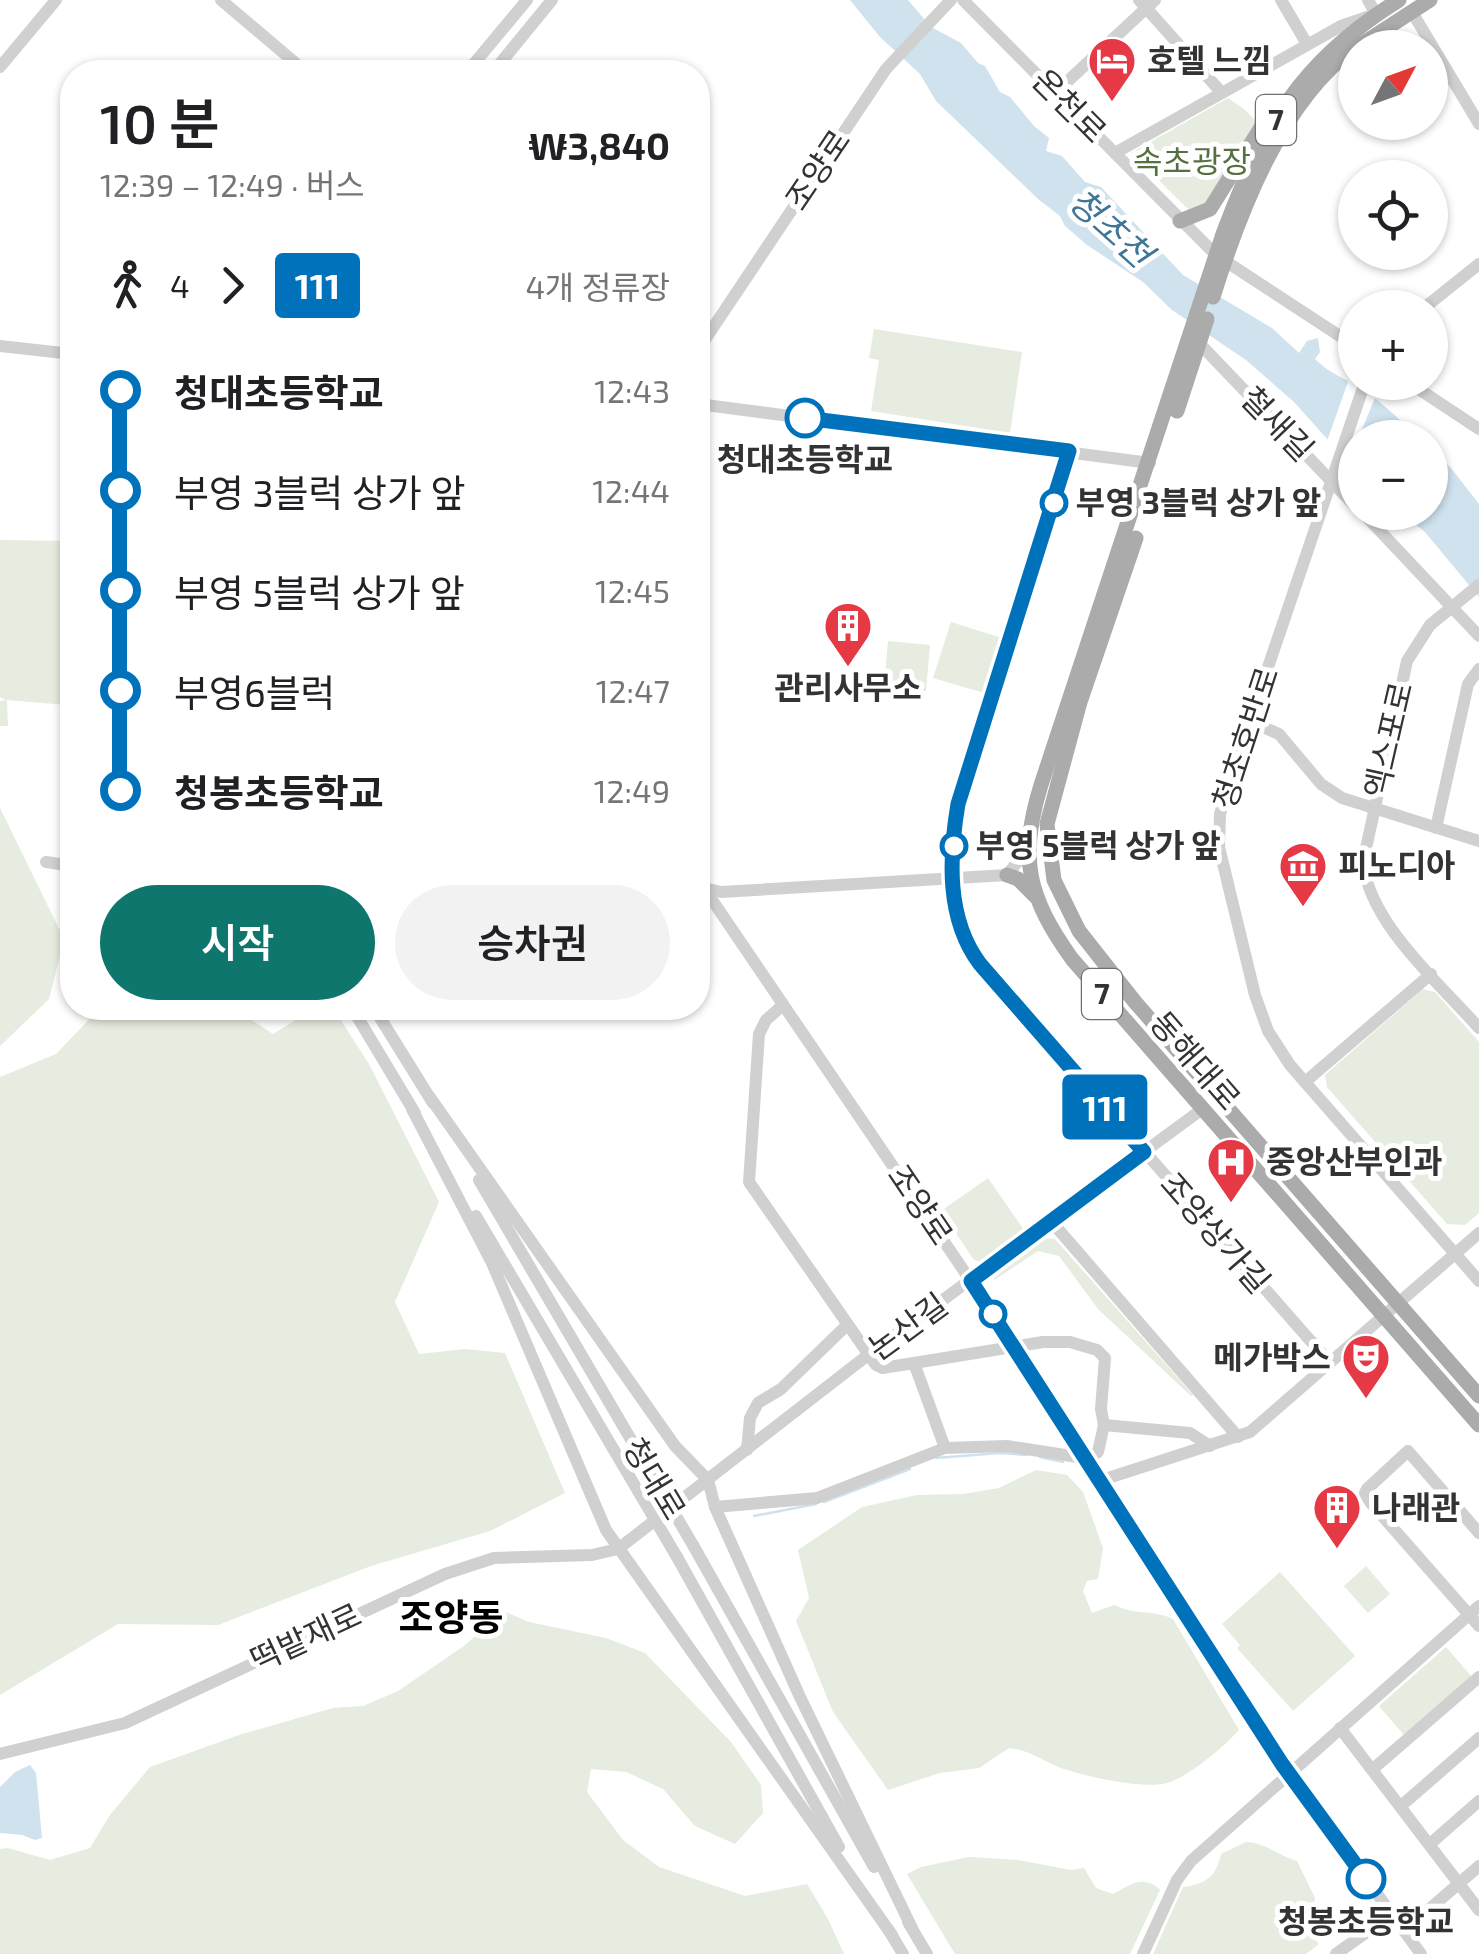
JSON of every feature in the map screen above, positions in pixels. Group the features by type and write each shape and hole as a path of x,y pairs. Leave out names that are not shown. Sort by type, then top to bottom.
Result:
{"main road":[{"name":"7","path":"1197,339 1242,184 1303,78 1372,7 1406,6 1430,0"},
{"name":"7","path":"1377,30 1406,6"},
{"name":"7","path":"1221,258 1293,114 1325,72 1338,62"},
{"path":"1180,221 1210,209 1263,124 1303,78"},
{"name":"동해대로","path":"1197,339 1034,807 1028,870 1057,938 1072,960 1479,1425"},
{"name":"동해대로","path":"1155,464 1080,702 1047,824 1054,880 1079,931 1135,1002 1479,1396"},
{"path":"1007,875 1026,886 1039,900"}],"street":[{"path":"0,66 56,0"},
{"path":"222,0 292,60"},
{"path":"477,60 526,0"},
{"path":"502,60 552,0"},
{"name":"조양로","path":"710,332 886,69 951,0"},
{"name":"온천로","path":"964,0 1221,258 1338,334"},
{"path":"1281,0 1307,44"},
{"path":"1055,93 1146,3 1221,92"},
{"path":"1406,6 1479,124"},
{"path":"1115,153 1372,7"},
{"path":"1446,290 1479,264"},
{"name":"철새길","path":"1197,339 1338,488"},
{"path":"0,346 60,353"},
{"name":"청초호반로","path":"1359,400 1220,814 1219,847 1260,1012 1278,1048 1479,1281"},
{"path":"1436,400 1479,428"},
{"path":"710,406 1155,464"},
{"name":"조양상가길","path":"1069,451 963,788 955,826 953,878 957,918 971,952 1330,1363"},
{"path":"1379,530 1479,636"},
{"name":"엑스포로","path":"1479,585 1423,633 1407,661 1363,862 1368,892 1381,916 1479,1028"},
{"path":"1436,828 1468,684 1479,669"},
{"path":"1251,722 1279,734 1330,791 1479,841"},
{"path":"710,889 722,892 1007,875 1028,849"},
{"path":"46,862 60,864"},
{"name":"조양로","path":"710,900 971,1281 1288,1774 1421,1954"},
{"path":"1304,1082 1431,974"},
{"path":"715,1507 817,1498 945,1448 1007,1446 1085,1459 1098,1452 1104,1424 1104,1358 1097,1350 1070,1342 949,1354 880,1368 868,1355 748,1178 759,1034 762,1024 784,1005"},
{"name":"청대로","path":"359,1020 677,1557 758,1707 904,1954"},
{"name":"청대로","path":"382,1020 694,1545 813,1763 927,1954"},
{"path":"429,1096 675,1446 708,1480 715,1507 800,1696 912,1928"},
{"path":"412,1109 492,1263 606,1530 892,1936"},
{"name":"논산길","path":"618,1550 868,1355 1202,1110"},
{"path":"1051,1221 1238,1437"},
{"path":"1099,1480 1253,1430 1479,1233"},
{"path":"747,1450 750,1418 756,1406 781,1389 848,1325"},
{"path":"914,1362 945,1448"},
{"path":"1104,1424 1190,1433 1210,1446"},
{"path":"1143,1954 1180,1874 1340,1728 1476,1615 1365,1493 1408,1452 1479,1533"},
{"name":"떡밭재로","path":"0,1754 125,1723 444,1574 494,1558 592,1555 618,1550"},
{"path":"1373,1770 1479,1677"},
{"path":"1340,1728 1479,1910"},
{"path":"1401,1806 1479,1738"},
{"path":"1430,1844 1479,1802"},
{"path":"1404,1931 1479,1866"},
{"path":"1336,1954 1392,1914"}],"green space":[{"name":"속초광장","path":"1228,98 1259,124 1210,205 1189,210 1131,153"},
{"path":"874,329 1022,352 1010,433 871,411 879,360 869,358"},
{"path":"0,540 60,541 60,704 7,700 8,726 0,726 0,701 6,700 0,697"},
{"path":"951,622 1002,638 984,693 933,678"},
{"path":"888,641 930,645 926,691 884,687"},
{"path":"0,808 60,931 60,955 49,999 0,1046"},
{"path":"1423,989 1435,992 1479,1042 1479,1213 1465,1225 1447,1224 1327,1087 1325,1075"},
{"path":"89,1020 252,1020 273,1034 296,1020 341,1020 369,1064 439,1202 395,1302 419,1354 465,1349 505,1353 565,1493 490,1531 371,1566 218,1625 118,1624 0,1695 0,1077 56,1054"},
{"path":"988,1178 1024,1230 982,1262 974,1260 941,1211"},
{"path":"1045,1238 1055,1239 1193,1395 1098,1309 1059,1256 1038,1251 994,1280 994,1275"},
{"path":"1036,1470 1067,1475 1083,1492 1103,1548 1098,1579 1087,1581 1083,1591 1092,1613 1114,1605 1173,1619 1239,1730 1192,1770 1162,1784 1126,1783 1083,1774 1009,1748 979,1768 940,1773 888,1790 833,1712 796,1621 809,1598 798,1550 862,1507 917,1495 999,1488"},
{"path":"1366,1566 1390,1594 1368,1613 1344,1586"},
{"path":"1280,1572 1355,1656 1293,1711 1237,1648 1240,1645 1222,1624"},
{"path":"503,1611 529,1622 606,1638 645,1653 731,1742 761,1785 763,1813 735,1844 695,1826 663,1789 626,1772 591,1769 587,1792 623,1840 659,1867 745,1896 807,1884 844,1954 0,1954 0,1849 50,1860 90,1848 110,1815 150,1767 239,1735 333,1708 363,1706 398,1691 464,1646"},
{"path":"1446,1647 1472,1677 1404,1735 1379,1706"},
{"path":"1246,1842 1297,1861 1315,1898 1311,1916 1322,1931 1314,1937 1319,1944 1306,1954 1153,1954 1183,1887 1209,1878 1221,1854"},
{"path":"969,1857 1018,1860 1071,1870 1084,1868 1096,1888 1113,1894 1142,1882 1160,1890 1130,1954 955,1954 907,1874 921,1867"}],"water":[{"name":"청초천","path":"850,0 908,0 931,27 961,43 985,66 1000,92 1010,97 1049,138 1046,151 1062,156 1085,182 1101,187 1183,275 1272,328 1299,353 1307,341 1318,338 1320,352 1315,359 1338,375 1338,400 1377,400 1399,420 1338,420 1338,451 1294,402 1246,360 1172,310 1143,282 1065,226 1060,216 936,101 920,74 880,37"},
{"path":"1448,465 1479,504 1479,597 1422,530 1448,530"},
{"path":"30,1765 36,1773 42,1838 35,1840 0,1833 0,1787 15,1772"}],"pier":[{"path":"1342,400 1374,400 1366,420 1338,420 1338,458 1326,444"}],"waterway":[{"path":"936,1458 1027,1455"},
{"path":"1040,1457 1063,1462"},
{"path":"824,1502 910,1469"},
{"path":"754,1516 816,1504"}],"bus line":[{"name":"111","path":"805,418 1069,451 958,804 955,906 965,941 980,964 1144,1152 971,1281 1282,1764 1366,1879"}],"place":[{"name":"호텔 느낌","path":"1112,104"},
{"name":"청대초등학교","path":"805,418"},
{"name":"부영 3블럭 상가 앞","path":"1054,503"},
{"name":"관리사무소","path":"848,668"},
{"name":"부영 5블럭 상가 앞","path":"954,846"},
{"name":"피노디아","path":"1303,908"},
{"name":"중앙산부인과","path":"1231,1204"},
{"name":"메가박스","path":"1366,1400"},
{"name":"나래관","path":"1337,1550"},
{"name":"청봉초등학교","path":"1366,1879"}],"district":[{"name":"조양동","path":"451,1618"}]}
